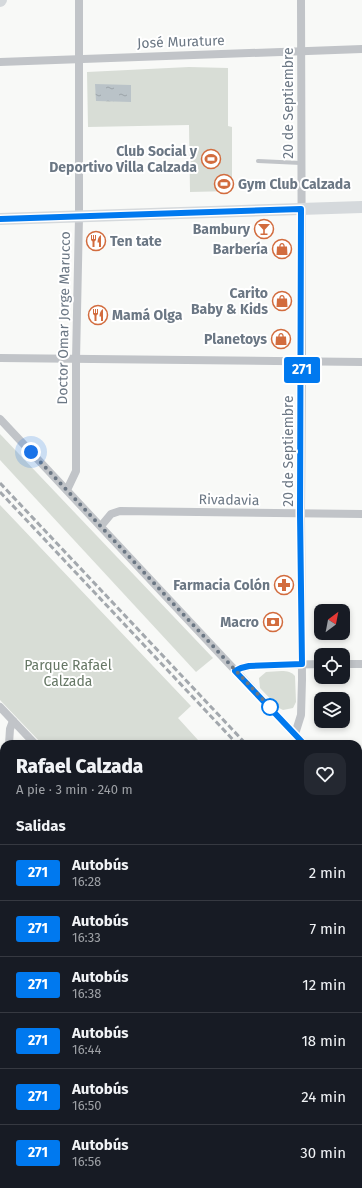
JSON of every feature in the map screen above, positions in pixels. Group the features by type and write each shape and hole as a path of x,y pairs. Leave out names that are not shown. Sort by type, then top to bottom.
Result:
{"main road":[{"path":"0,219 362,207"}],"street":[{"name":"Doctor Omar Jorge Marucco","path":"67,490 76,471 76,360 79,217 79,0"},
{"name":"20 de Septiembre","path":"295,734 301,715 302,664 300,514 302,362 301,0"},
{"name":"José Murature","path":"0,62 362,49"},
{"path":"0,358 362,362"},
{"path":"0,419 300,740"},
{"name":"Rivadavia","path":"101,526 111,514 120,511 362,514"},
{"path":"235,671 249,666 314,664"},
{"path":"350,664 362,664"},
{"path":"0,707 31,740"},
{"path":"9,740 10,729 13,721"}],"lane":[{"path":"258,161 301,163"}],"green space":[{"name":"Club Social y Deportivo Villa Calzada","path":"189,67 228,68 228,126 232,127 232,191 190,192 189,125 88,127 87,72"},
{"path":"0,434 213,658 196,672 0,460"},
{"name":"Parque Rafael Calzada","path":"0,505 191,706 178,718 198,740 38,740 0,700"},
{"path":"286,671 295,676 296,702 293,708 283,710 279,708 260,688 259,678 266,672"}],"water":[{"path":"95,84 131,85 131,102 96,101"}],"railway":[{"path":"0,483 242,740"},
{"path":"0,492 233,740"}],"bus line":[{"name":"271","path":"0,219 301,209 302,362 300,514 302,664 249,666 235,671 300,740"}],"place":[{"name":"Club Social y Deportivo Villa Calzada","path":"211,159"},
{"name":"Gym Club Calzada","path":"224,184"},
{"name":"Bambury","path":"264,229"},
{"name":"Ten tate","path":"96,241"},
{"name":"Barbería","path":"282,249"},
{"name":"Carito Baby & Kids","path":"282,301"},
{"name":"Mamá Olga","path":"98,315"},
{"name":"Planetoys","path":"281,339"},
{"name":"Farmacia Colón","path":"284,585"},
{"name":"Macro","path":"273,622"}],"route":[{"path":"31,452 270,707"}]}
